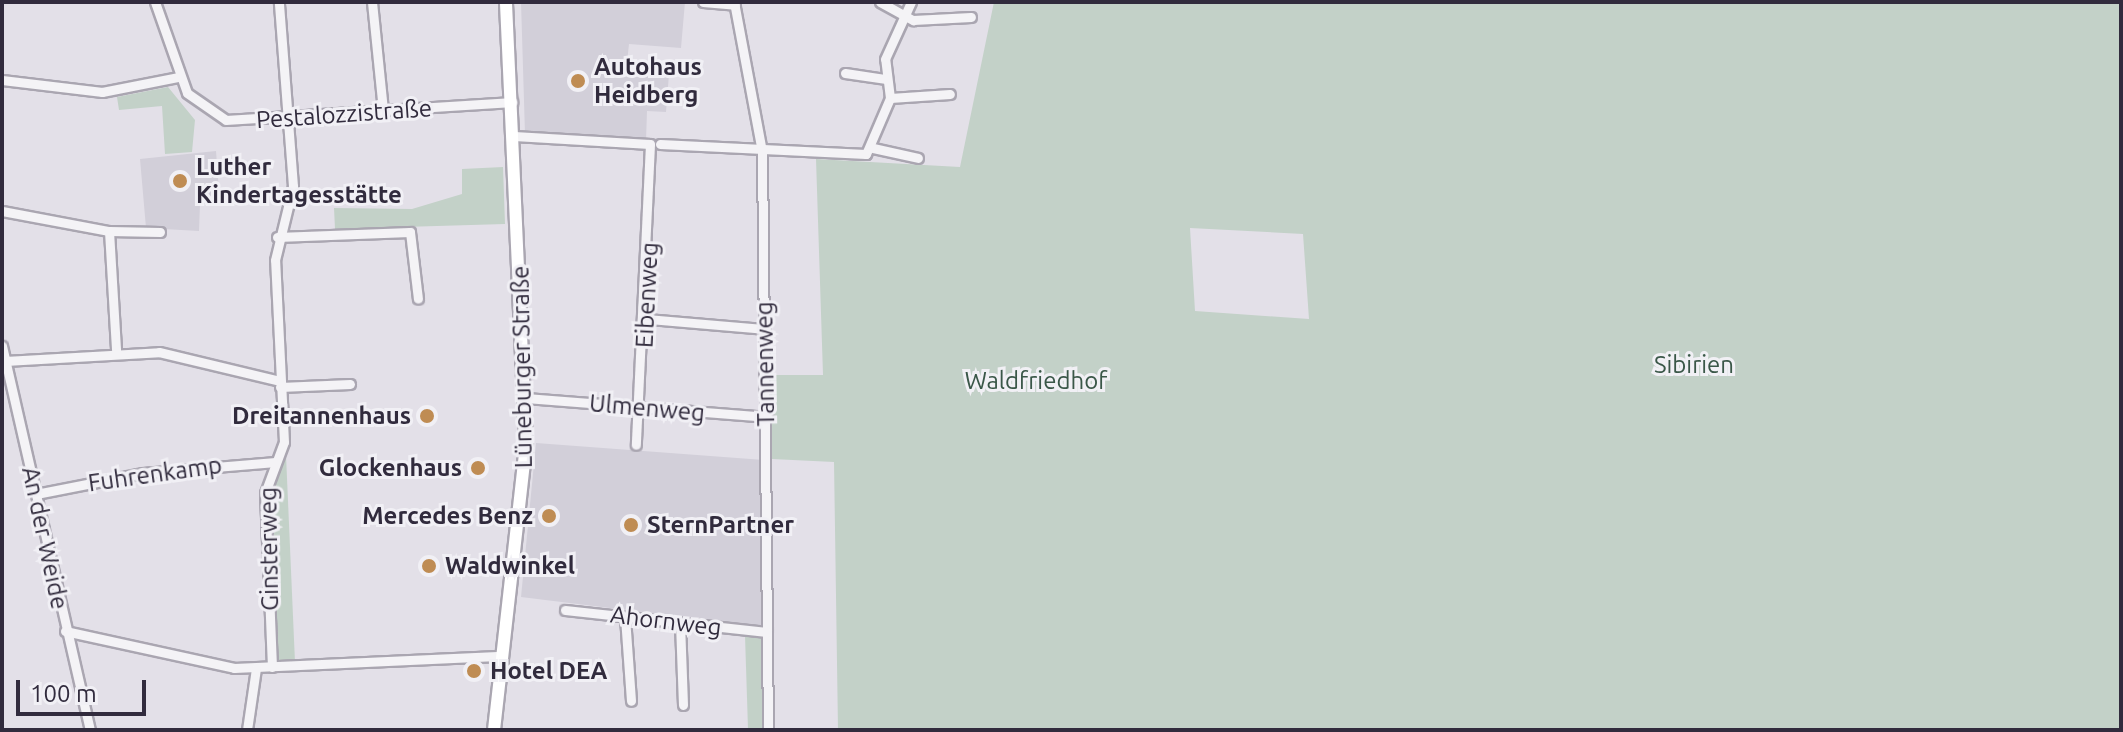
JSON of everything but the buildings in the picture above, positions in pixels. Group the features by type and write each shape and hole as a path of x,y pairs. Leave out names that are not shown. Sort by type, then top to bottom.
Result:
{"main road":[{"name":"Lüneburger Straße","path":"494,730 527,398 506,2"}],"street":[{"name":"Pestalozzistraße","path":"155,2 178,77 205,111 226,120 288,121 512,102"},
{"name":"Ginsterweg","path":"272,667 265,493 284,442 277,237 292,192 279,2"},
{"path":"372,2 383,111"},
{"path":"703,2 734,3"},
{"path":"880,2 901,16 971,17"},
{"path":"873,148 890,98 885,79 901,16 911,2"},
{"name":"Tannenweg","path":"734,3 762,151 768,730"},
{"path":"845,73 885,79"},
{"path":"2,80 102,92 178,77"},
{"path":"890,98 950,94"},
{"path":"514,136 858,156 873,148 918,158"},
{"name":"Eibenweg","path":"636,445 648,319 655,144"},
{"path":"2,211 109,231 160,232"},
{"path":"109,231 116,350"},
{"path":"277,237 410,232 418,299"},
{"path":"648,319 765,329"},
{"name":"An der Weide","path":"2,346 90,730"},
{"path":"5,361 116,350 159,352 280,384 350,384"},
{"name":"Ulmenweg","path":"527,398 767,417"},
{"name":"Fuhrenkamp","path":"36,494 143,473 276,462"},
{"name":"Ahornweg","path":"565,610 767,632"},
{"path":"625,617 631,701"},
{"path":"680,623 683,705"},
{"path":"65,631 256,668 503,656"},
{"path":"247,730 256,668"}],"shaded area":[{"path":"521,2 685,2 681,48 629,44 626,71 669,74 666,112 647,111 646,141 525,134"},
{"name":"Luther Kindertagesstätte","path":"216,151 220,204 200,204 199,231 146,228 140,159"},
{"path":"536,443 764,460 764,627 521,597"}],"green space":[{"name":"Sibirien","path":"994,2 2121,2 2121,730 838,730 834,462 772,459 771,375 823,375 816,159 960,167","holes":["1190,228 1303,234 1309,319 1195,311"]},
{"path":"168,87 195,120 192,152 165,154 162,106 119,110 117,97"},
{"path":"503,167 505,224 335,229 334,208 412,209 462,194 462,169"},
{"path":"286,455 295,662 282,662 276,657 269,485"},
{"path":"745,636 762,637 763,729 748,729"}],"place":[{"name":"Autohaus Heidberg","path":"578,81"},
{"name":"Luther Kindertagesstätte","path":"180,181"},
{"name":"Dreitannenhaus","path":"427,416"},
{"name":"Glockenhaus","path":"478,468"},
{"name":"Mercedes Benz","path":"549,516"},
{"name":"SternPartner","path":"631,525"},
{"name":"Waldwinkel","path":"429,566"},
{"name":"Hotel DEA","path":"474,671"}],"park label":[{"name":"Waldfriedhof","path":"1036,381"}]}
